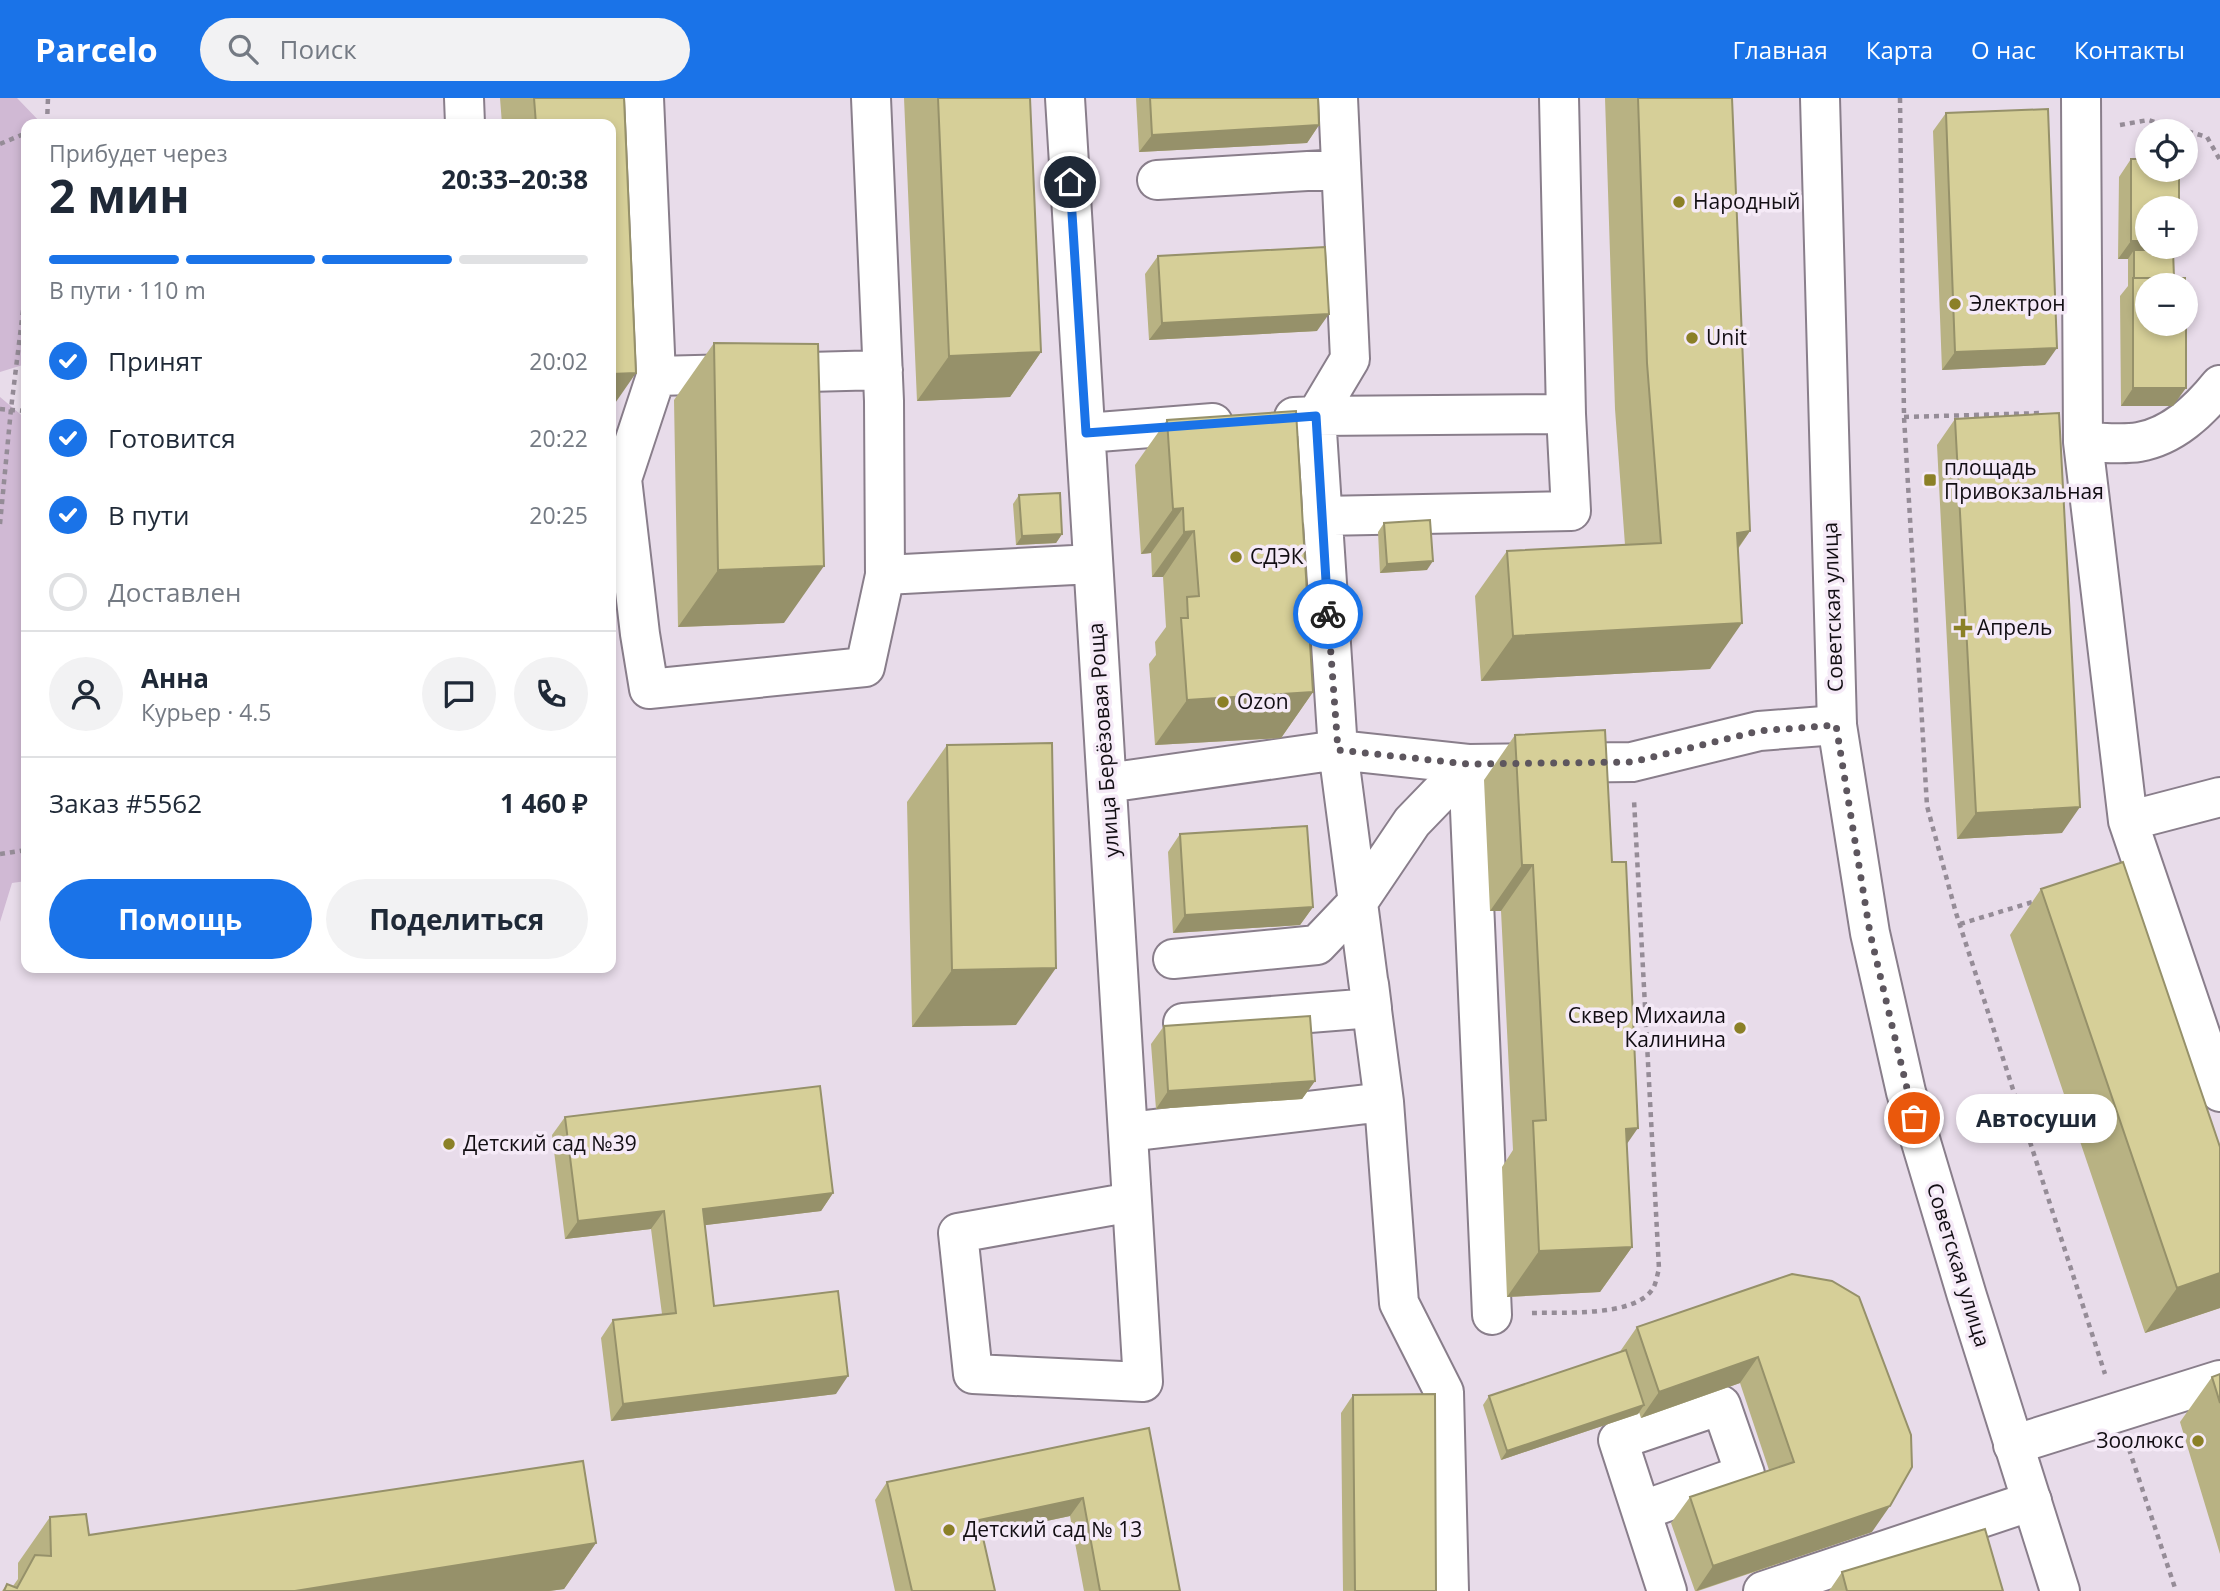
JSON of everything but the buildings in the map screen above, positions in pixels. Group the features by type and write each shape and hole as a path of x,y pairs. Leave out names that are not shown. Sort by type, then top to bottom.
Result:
{"street":[{"path":"464,98 465,119"},
{"path":"645,98 656,376 616,480 649,689 865,667 885,575 883,370 871,98"},
{"name":"улица Берёзовая Роща","path":"1065,98 1143,1382 973,1374 958,1233 1132,1202"},
{"path":"1338,98 1350,359 1316,416 1338,750 1384,1102 1399,1303 1444,1392 1449,1591"},
{"path":"1321,516 1572,511 1566,414 1559,98"},
{"name":"Советская улица","path":"1820,98 1836,725 1870,933 1906,1092 2060,1591"},
{"path":"2081,116 2083,427 2128,821 2218,1082"},
{"path":"1157,180 1341,169"},
{"path":"1305,252 1345,250"},
{"path":"656,376 883,370"},
{"path":"2083,427 2138,442 2178,426 2197,412 2220,386"},
{"path":"1086,433 1316,416 1566,414"},
{"path":"885,575 1093,564"},
{"path":"1107,783 1338,750 1468,764 1632,762 1759,731 1836,725"},
{"path":"1173,959 1317,945 1358,902 1412,822 1468,764"},
{"path":"1468,764 1492,1315"},
{"path":"2128,821 2220,797"},
{"path":"1183,1023 1372,1008"},
{"path":"1128,1132 1384,1102"},
{"path":"2013,1445 2220,1380"},
{"path":"1763,1591 2032,1501"},
{"path":"1640,1511 1667,1591"}],"path":[{"path":"47,119 48,98"},
{"path":"1900,98 1904,417 1927,806 1960,925 2176,1591"},
{"path":"2081,116 2148,120 2207,137 2220,160"},
{"path":"0,144 21,135"},
{"path":"0,524 21,327"},
{"path":"0,409 21,410"},
{"path":"1904,417 2083,427"},
{"path":"1492,1315 1615,1309 1639,1301 1653,1289 1659,1269 1632,762"},
{"path":"0,854 21,851"},
{"path":"1960,925 2038,900"}],"shaded area":[{"path":"0,98 17,98 37,119 21,119 21,366 0,372"},
{"path":"0,397 21,415 21,882 12,883 0,922"}],"way so far":[{"path":"1328,614 1338,750 1468,764 1632,762 1759,731 1836,725 1870,933 1914,1118"}],"place":[{"name":"Народный","path":"1679,202"},
{"name":"Электрон","path":"1955,304"},
{"name":"Unit","path":"1692,338"},
{"name":"площадь Привокзальная","path":"1930,480"},
{"name":"СДЭК","path":"1236,557"},
{"name":"Апрель","path":"1963,628"},
{"name":"Ozon","path":"1223,702"},
{"name":"Сквер Михаила Калинина","path":"1740,1028"},
{"name":"Автосуши","path":"1914,1118"},
{"name":"Детский сад №39","path":"449,1144"},
{"name":"Зоолюкс","path":"2198,1441"},
{"name":"Детский сад № 13","path":"949,1530"}],"route":[{"path":"1070,182 1086,433 1316,416 1328,614"}]}
